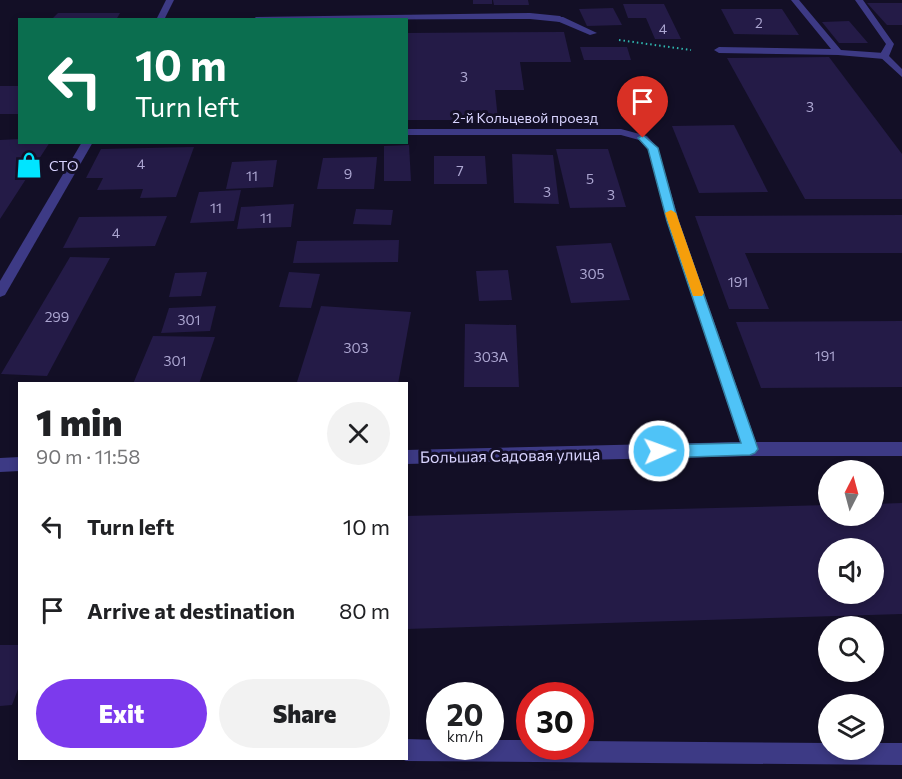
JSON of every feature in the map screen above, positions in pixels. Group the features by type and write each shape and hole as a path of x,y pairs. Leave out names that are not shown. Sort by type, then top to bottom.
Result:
{"street":[{"path":"161,18 170,0"},
{"path":"795,0 838,52"},
{"path":"859,0 890,44 884,56"},
{"path":"393,18 530,16 560,19 593,33"},
{"path":"719,50 838,52 884,56 902,74"},
{"name":"2-й Кольцевой проезд","path":"408,132 621,132 643,138 653,148 673,221 750,449"},
{"path":"0,292 87,144"},
{"name":"Большая Садовая улица","path":"408,458 750,449 902,449"},
{"path":"0,465 18,464"},
{"path":"408,750 902,754"}],"path":[{"path":"593,33 635,44 671,49 719,50"}],"building":[{"path":"473,0 492,0 492,4 473,4"},
{"path":"493,0 528,0 529,5 494,5"},
{"path":"867,3 902,3 902,25 887,25"},
{"path":"623,4 664,4 681,39 655,39 646,18 628,18"},
{"path":"613,8 622,25 587,26 579,9"},
{"path":"721,9 782,9 799,35 734,34"},
{"path":"58,13 120,13 117,18 53,18"},
{"path":"849,21 868,43 839,43 822,22"},
{"path":"564,32 571,62 520,62 524,90 495,90 498,120 408,120 408,33"},
{"path":"580,47 627,47 631,60 584,60"},
{"path":"829,57 902,154 902,199 805,199 727,58"},
{"path":"0,86 18,86 18,114 0,114"},
{"path":"734,125 768,192 699,193 672,126"},
{"path":"18,139 18,144 49,144 0,219 0,140"},
{"path":"409,145 411,181 384,181 384,146"},
{"path":"194,147 176,197 140,198 143,189 97,190 103,178 86,178 101,149"},
{"path":"556,149 608,149 626,207 570,208"},
{"path":"512,154 553,155 559,204 514,203"},
{"path":"434,156 485,156 487,184 434,184"},
{"path":"377,157 374,189 317,189 323,158"},
{"path":"277,160 273,187 226,189 232,162"},
{"path":"241,190 234,221 190,223 199,192"},
{"path":"294,204 291,227 237,229 241,207"},
{"path":"356,209 393,210 391,225 353,224"},
{"path":"902,215 902,253 745,253 769,309 729,309 695,216"},
{"path":"167,216 155,246 63,248 79,217"},
{"path":"399,240 398,262 293,263 297,241"},
{"path":"611,243 630,300 571,303 556,246"},
{"path":"70,257 110,258 47,376 1,374"},
{"path":"508,270 512,300 479,301 476,271"},
{"path":"207,272 201,296 169,297 175,273"},
{"path":"289,272 320,274 311,308 279,307"},
{"path":"216,306 210,331 161,333 169,308"},
{"path":"321,306 411,312 398,382 297,382"},
{"path":"902,321 902,387 761,388 736,322"},
{"path":"465,324 516,325 519,387 464,387"},
{"path":"153,336 215,337 200,382 134,382"},
{"path":"902,503 902,614 408,629 408,516 818,505 818,526 884,526 884,504"},
{"path":"0,645 18,645 18,689 12,705 0,706"}],"slow traffic":[{"path":"671,213 698,293"}],"place":[{"name":"СТО","path":"29,165"}],"route":[{"path":"643,138 653,148 673,221 750,449 659,451"}]}
